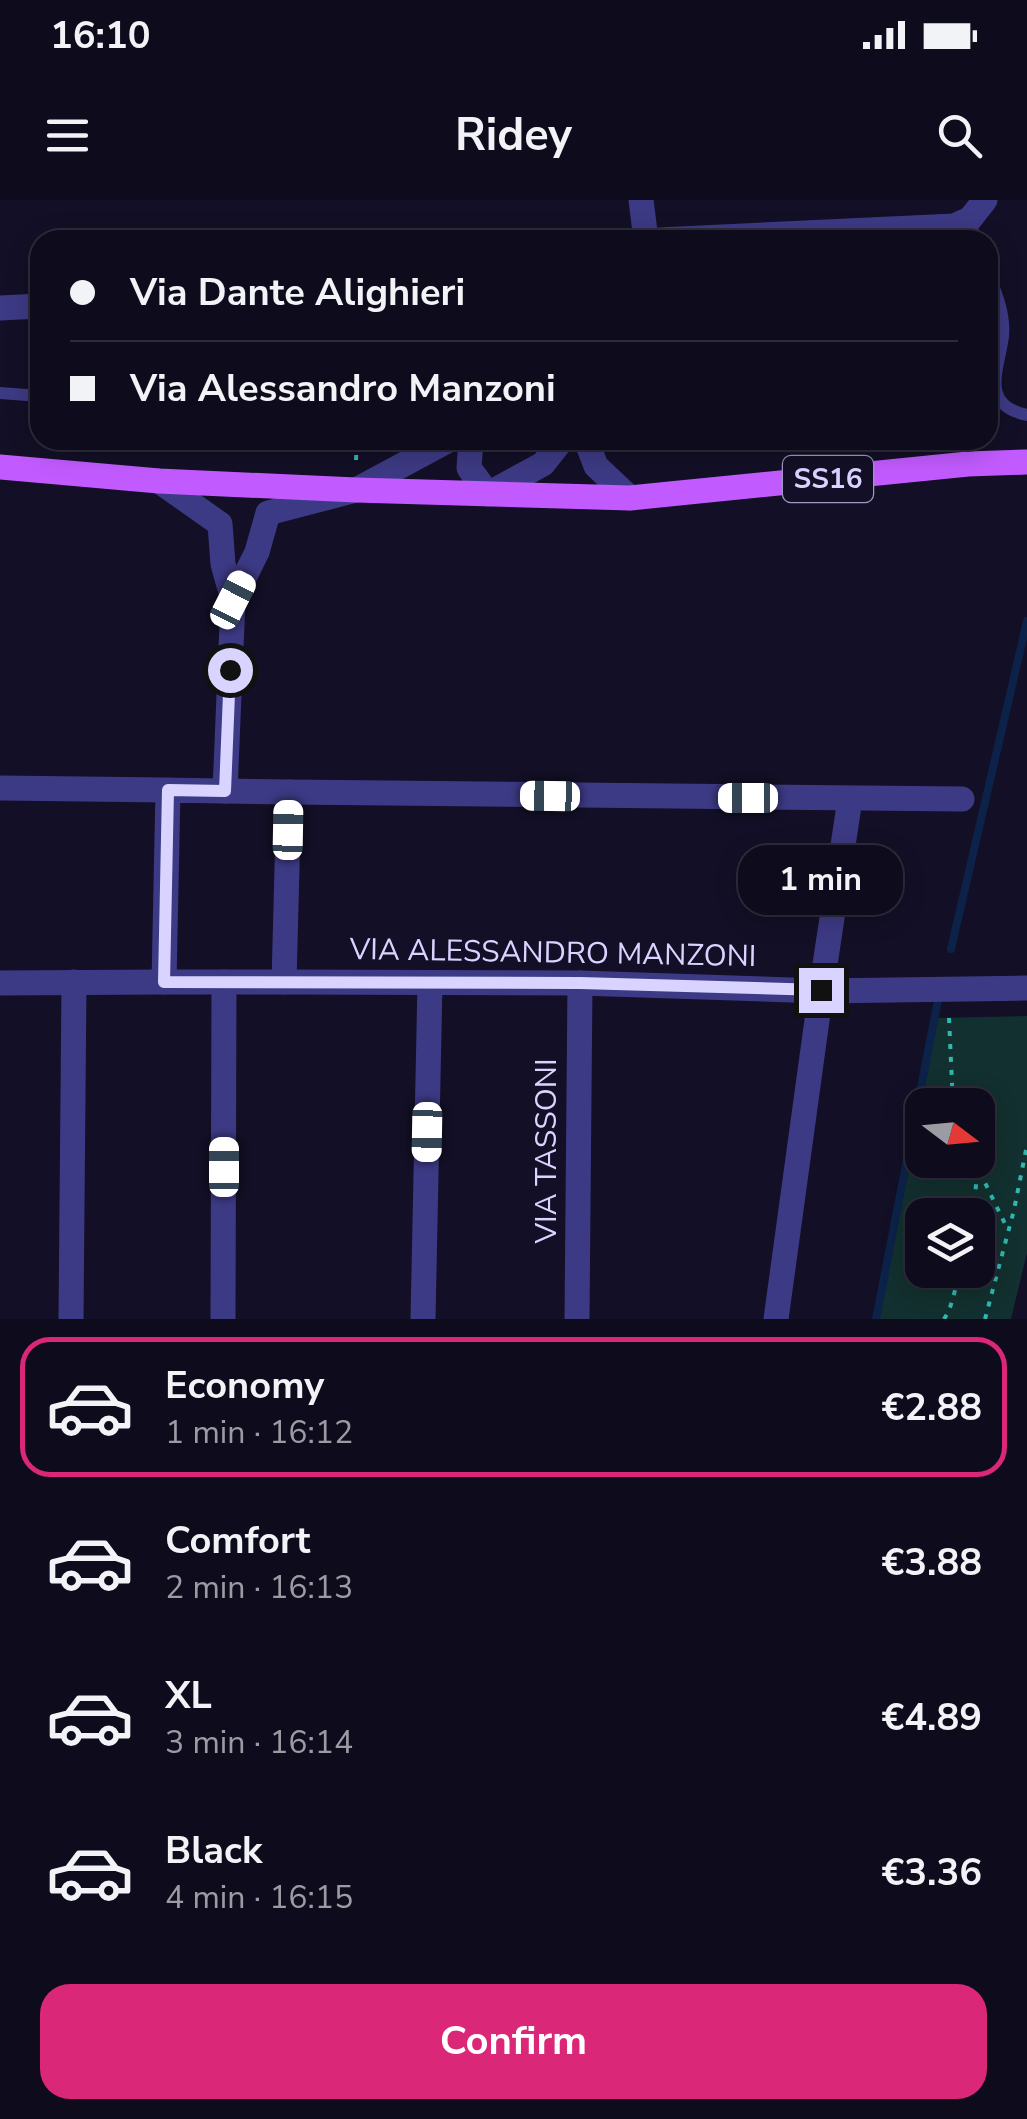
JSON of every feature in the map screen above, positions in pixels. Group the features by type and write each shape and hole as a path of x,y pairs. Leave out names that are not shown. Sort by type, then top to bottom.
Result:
{"main road":[{"name":"SS16","path":"0,467 356,490 630,498 968,464 1027,462"}],"street":[{"path":"640,200 644,230"},
{"path":"879,230 945,227 977,220"},
{"path":"0,308 30,306"},
{"path":"268,514 356,490 430,450"},
{"path":"470,450 469,468 488,494 543,464 554,450"},
{"path":"590,450 596,466 630,498"},
{"path":"160,480 220,524"},
{"path":"225,791 233,600 223,564 220,524 224,501 243,484 265,503 268,514 257,552 233,600"},
{"path":"0,788 962,800"},
{"path":"0,983 164,982 168,790"},
{"path":"284,982 289,792"},
{"path":"776,1319 850,799"},
{"path":"72,1319 74,982"},
{"name":"VIA ALESSANDRO MANZONI","path":"164,982 580,983 821,990 1027,988"},
{"path":"223,1319 224,982"},
{"path":"423,1319 430,983"},
{"name":"VIA TASSONI","path":"577,1319 580,983"}],"lane":[{"path":"998,296 1003,334 998,363"},
{"path":"0,394 30,396"},
{"path":"998,394 1004,405 1027,414"}],"path":[{"path":"949,1018 952,1088"},
{"path":"984,1319 1027,1145"},
{"path":"982,1178 1009,1230"},
{"path":"944,1319 956,1288"}],"green space":[{"path":"1027,1016 1027,1253 1011,1319 877,1319 905,1171 905,1178 995,1178 995,1088 921,1088 934,1018"}],"waterway":[{"path":"951,949 1027,621"},
{"path":"876,1319 938,1000"}],"route":[{"path":"230,670 225,791 168,790 164,982 580,983 821,990"}]}
